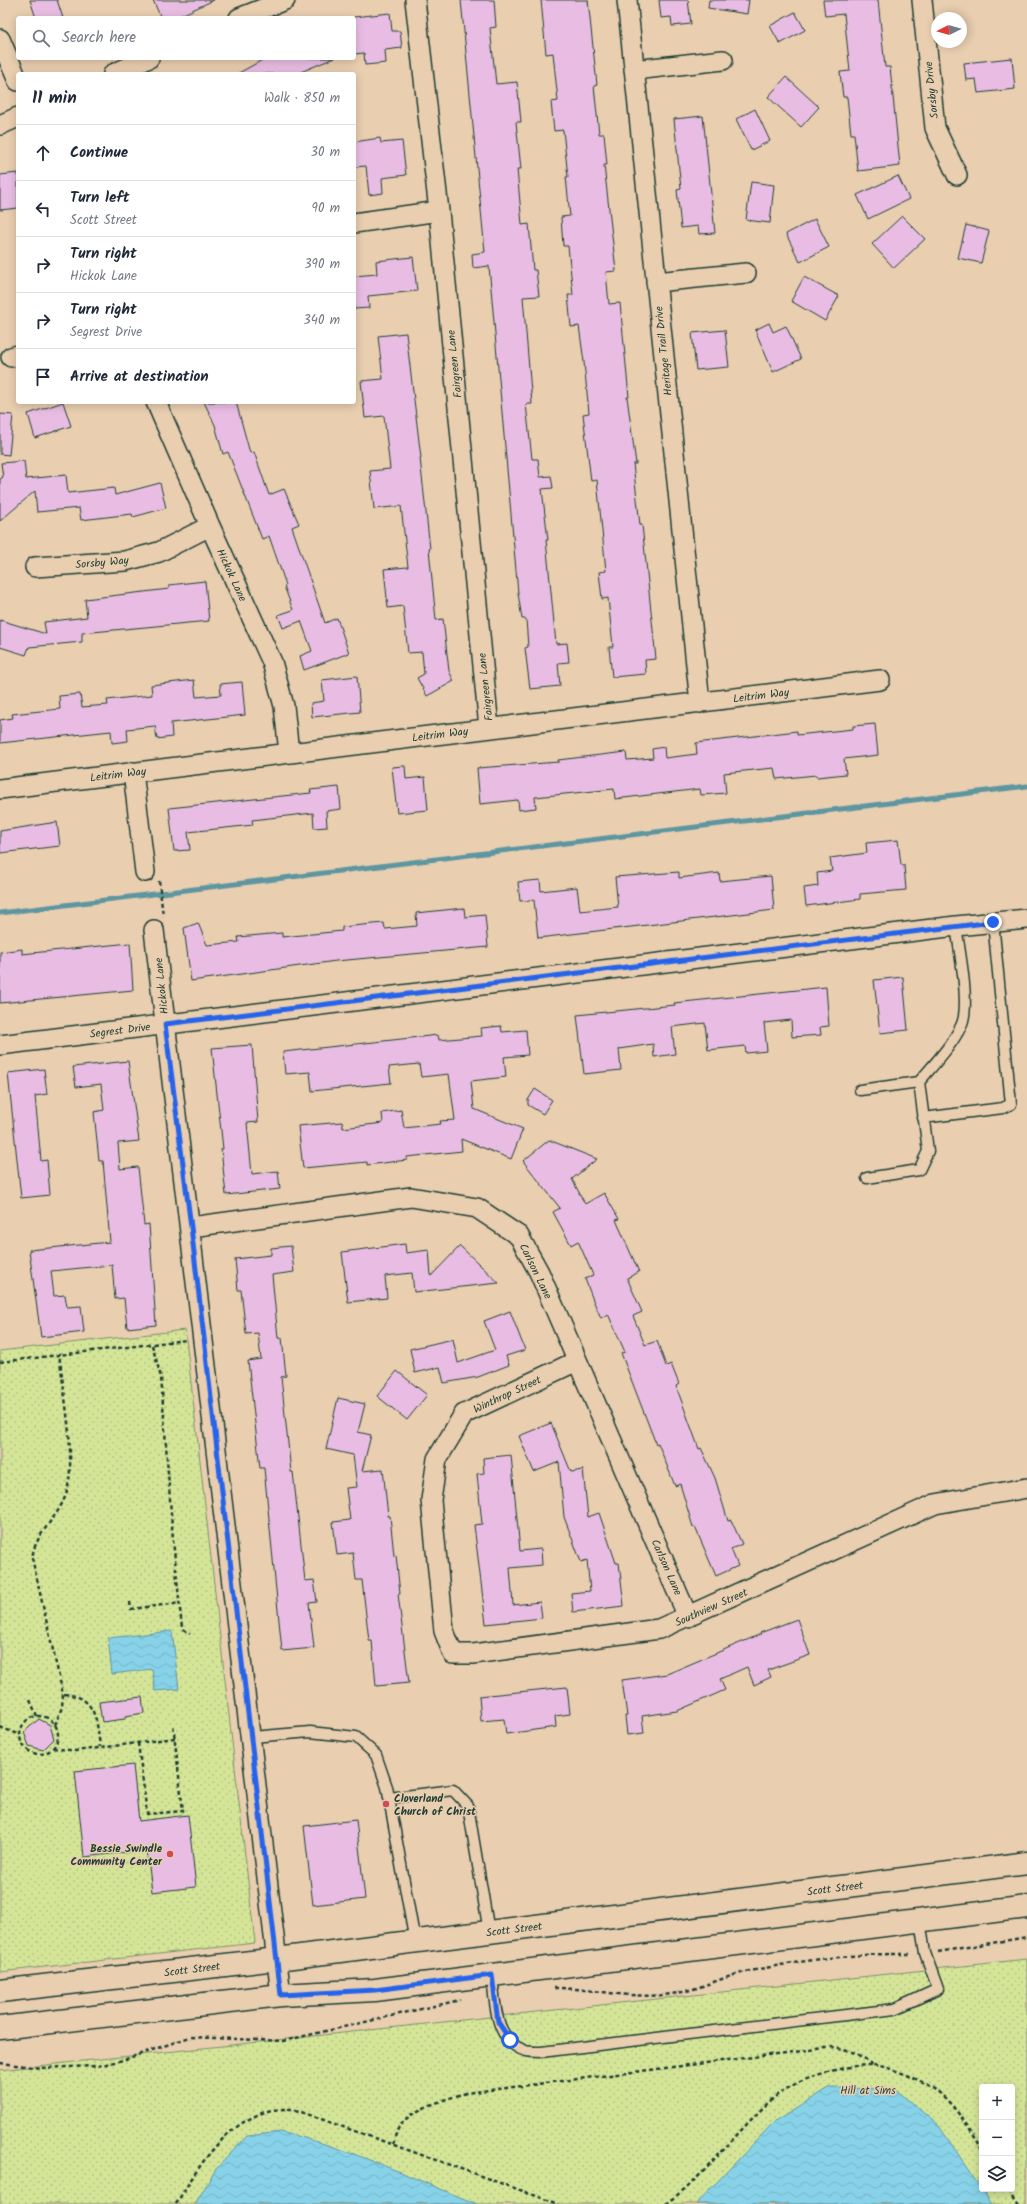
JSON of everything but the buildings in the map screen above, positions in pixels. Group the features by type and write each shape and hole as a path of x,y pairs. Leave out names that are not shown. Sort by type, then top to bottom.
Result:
{"main road":[{"name":"Scott Street","path":"0,1991 415,1942 1027,1863"},
{"path":"0,2028 281,1995 375,1990 1027,1907"}],"street":[{"path":"244,10 285,0"},
{"name":"Fairgreen Lane","path":"415,0 439,211 489,728"},
{"name":"Heritage Trail Drive","path":"627,0 700,703"},
{"name":"Sorsby Drive","path":"922,0 935,128 957,175"},
{"path":"0,39 16,76"},
{"path":"118,72 144,60"},
{"path":"634,70 723,60"},
{"path":"0,125 16,118"},
{"path":"356,222 439,211"},
{"path":"656,282 746,273"},
{"name":"Hickok Lane","path":"157,404 272,662 284,706 289,753"},
{"name":"Sorsby Way","path":"35,567 125,561 159,552 210,526"},
{"name":"Leitrim Way","path":"0,789 880,680"},
{"path":"133,772 144,872"},
{"name":"Segrest Drive","path":"0,1045 956,926 1027,919"},
{"name":"Hickok Lane","path":"159,922 165,1024 191,1227 252,1737 281,1995"},
{"name":"Carlson Lane","path":"191,1227 411,1197 477,1208 519,1236 538,1272 688,1617"},
{"name":"Winthrop Street","path":"439,1580 431,1500 438,1459 464,1414 577,1361"},
{"name":"Southview Street","path":"439,1580 444,1631 453,1654 473,1654 659,1629 935,1504 1027,1488"}],"lane":[{"path":"923,1118 1003,1108 1011,1104 993,922"},
{"path":"860,1090 919,1082 954,1038 962,1025 965,1009 956,926"},
{"path":"867,1178 919,1170 928,1151 919,1082"},
{"path":"252,1737 310,1732 356,1736 376,1755 389,1798 415,1942"},
{"path":"389,1798 453,1790 468,1806 489,1932"},
{"path":"492,1975 498,2022 503,2032 510,2040 526,2051 541,2052 895,2009 938,1990 925,1953 920,1921"}],"path":[{"path":"159,922 160,883"},
{"path":"0,1362 59,1353 152,1345 204,1337"},
{"path":"152,1345 160,1378 182,1628 190,1634"},
{"path":"53,1748 57,1737 55,1725 62,1707 63,1694 32,1558 38,1537 61,1506 67,1494 69,1478 68,1424 59,1353"},
{"path":"130,1602 131,1608 180,1603"},
{"path":"63,1694 75,1695 81,1698 95,1712 100,1747"},
{"path":"30,1700 37,1716"},
{"path":"55,1725 47,1718 37,1716 32,1717 23,1724 20,1735 21,1741 29,1751 41,1754 53,1748 76,1751 175,1738"},
{"path":"138,1743 147,1814 183,1811 174,1724"},
{"path":"0,1727 20,1735"},
{"path":"546,1988 573,1988 613,1993 659,1996 712,1984 745,1972 792,1964 847,1956 947,1952 1027,1937"},
{"path":"0,2063 41,2068 80,2068 98,2066 123,2060 190,2037 283,2041 465,1999"},
{"path":"393,2144 398,2128 409,2118 431,2104 466,2093 833,2047 844,2048 863,2056 873,2065"},
{"path":"665,2204 701,2173 776,2096 800,2082 830,2071 873,2065 903,2074 937,2091 959,2114 979,2144"},
{"path":"176,2204 196,2170 215,2146 241,2123 269,2111 292,2109 559,2204"},
{"path":"1011,2192 1019,2204"}],"green space":[{"path":"185,1330 255,1943 0,1972 0,1351"},
{"name":"Hill at Sims","path":"1027,1959 1027,2204 0,2204 0,2070"}],"water":[{"path":"172,1631 179,1689 155,1691 152,1669 112,1674 108,1638"},
{"path":"829,2088 895,2089 939,2126 979,2185 979,2192 984,2192 992,2204 696,2204 773,2123"},
{"path":"280,2132 305,2138 355,2155 477,2204 195,2204 216,2169 247,2136"}],"waterway":[{"path":"0,913 1027,786"}],"place":[{"name":"Cloverland Church of Christ","path":"386,1804"},
{"name":"Bessie Swindle Community Center","path":"170,1854"}],"route":[{"path":"510,2040 503,2032 498,2022 492,1975 375,1990 281,1995 191,1227 165,1024 993,922"}]}
